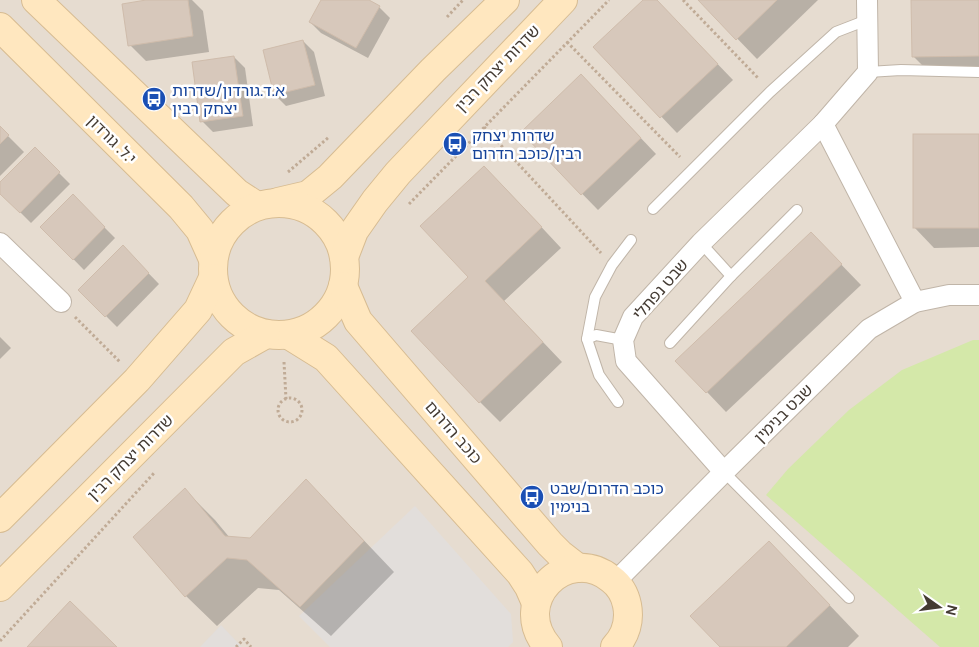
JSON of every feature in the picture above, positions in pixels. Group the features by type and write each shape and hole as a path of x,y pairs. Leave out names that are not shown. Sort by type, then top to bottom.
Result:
{"main road":[{"path":"36,0 237,193 268,204 296,204 314,212 328,224 338,239 344,257 345,272 343,286 336,304 323,318 280,343"},
{"path":"0,518 137,380 198,310 213,269 218,242 227,226 241,214 268,204 308,195 330,177 433,70 505,0"},
{"name":"שדרות יצחק רבין","path":"344,257 354,231 398,172 563,0"},
{"name":"י.ל. גורדון","path":"0,27 180,207 200,230 213,269"},
{"path":"213,269 219,298 231,315 247,328 280,343 326,358 520,573 536,603"},
{"name":"כוכב הדרום","path":"343,286 358,321 550,544 578,568"},
{"name":"שדרות יצחק רבין","path":"0,587 234,352 280,343"},
{"path":"548,647 537,629 534,616 536,603 542,590 551,579 564,571 578,568 592,569 605,574 623,592 627,604 628,617 625,641"}],"street":[{"path":"867,10 868,72"},
{"name":"שבט נפתלי","path":"623,340 633,317 701,243 823,124 868,72"},
{"path":"823,124 915,302"},
{"path":"0,243 60,302"},
{"name":"שבט בנימין","path":"615,582 869,329 915,302 949,294 979,295"},
{"path":"623,340 626,361 724,472"}],"lane":[{"path":"653,209 770,92 836,32 867,10"},
{"path":"868,72 900,70 979,72"},
{"path":"670,343 731,276 797,210"},
{"path":"618,402 600,376 587,339 595,298 612,265 631,240"},
{"path":"701,243 731,276"},
{"path":"587,339 596,335 623,340"},
{"path":"724,472 849,598"}],"path":[{"path":"409,204 609,0"},
{"path":"683,0 770,92"},
{"path":"567,42 693,170"},
{"path":"484,127 612,265"},
{"path":"60,302 126,368"},
{"path":"280,343 286,399"},
{"path":"286,399 295,399 302,406 302,415 295,422 286,422 282,419 278,410 279,406 286,399"},
{"path":"0,641 161,465"},
{"path":"236,647 244,639 251,647"}],"shaded area":[{"path":"0,0 979,0 979,647 0,647"},
{"path":"415,506 511,614 513,642 508,647 330,647 299,616"},
{"path":"221,625 242,647 200,647"}],"green space":[{"path":"973,340 979,340 979,647 940,647 766,495 788,469 849,410 902,370"}],"building":[{"path":"146,0 188,0 193,36 128,46 122,4"},
{"path":"321,0 369,0 380,6 356,48 309,22"},
{"path":"643,0 657,0 718,64 660,118 593,47"},
{"path":"698,0 777,0 736,40"},
{"path":"911,0 979,0 979,56 912,57"},
{"path":"303,40 315,85 274,95 263,50"},
{"path":"234,56 243,116 200,122 192,62"},
{"path":"581,74 641,138 581,195 521,132"},
{"path":"0,126 9,135 0,144"},
{"path":"913,134 979,134 979,228 913,228"},
{"path":"35,147 60,172 20,213 0,194 0,182"},
{"path":"484,166 542,227 485,281 543,342 479,403 411,331 468,277 420,226"},
{"path":"73,194 105,227 73,260 40,227"},
{"path":"811,232 842,264 706,393 675,361"},
{"path":"123,245 149,273 105,317 78,290"},
{"path":"306,479 364,541 300,607 247,560 227,558 185,597 133,537 185,488 225,536 250,538"},
{"path":"769,541 830,605 786,647 720,647 690,616"},
{"path":"70,601 117,647 27,647"}],"place":[{"name":"א.ד.גורדון/שדרות יצחק רבין","path":"154,99"},
{"name":"שדרות יצחק רבין/כוכב הדרום","path":"455,144"},
{"name":"כוכב הדרום/שבט בנימין","path":"532,497"}]}
